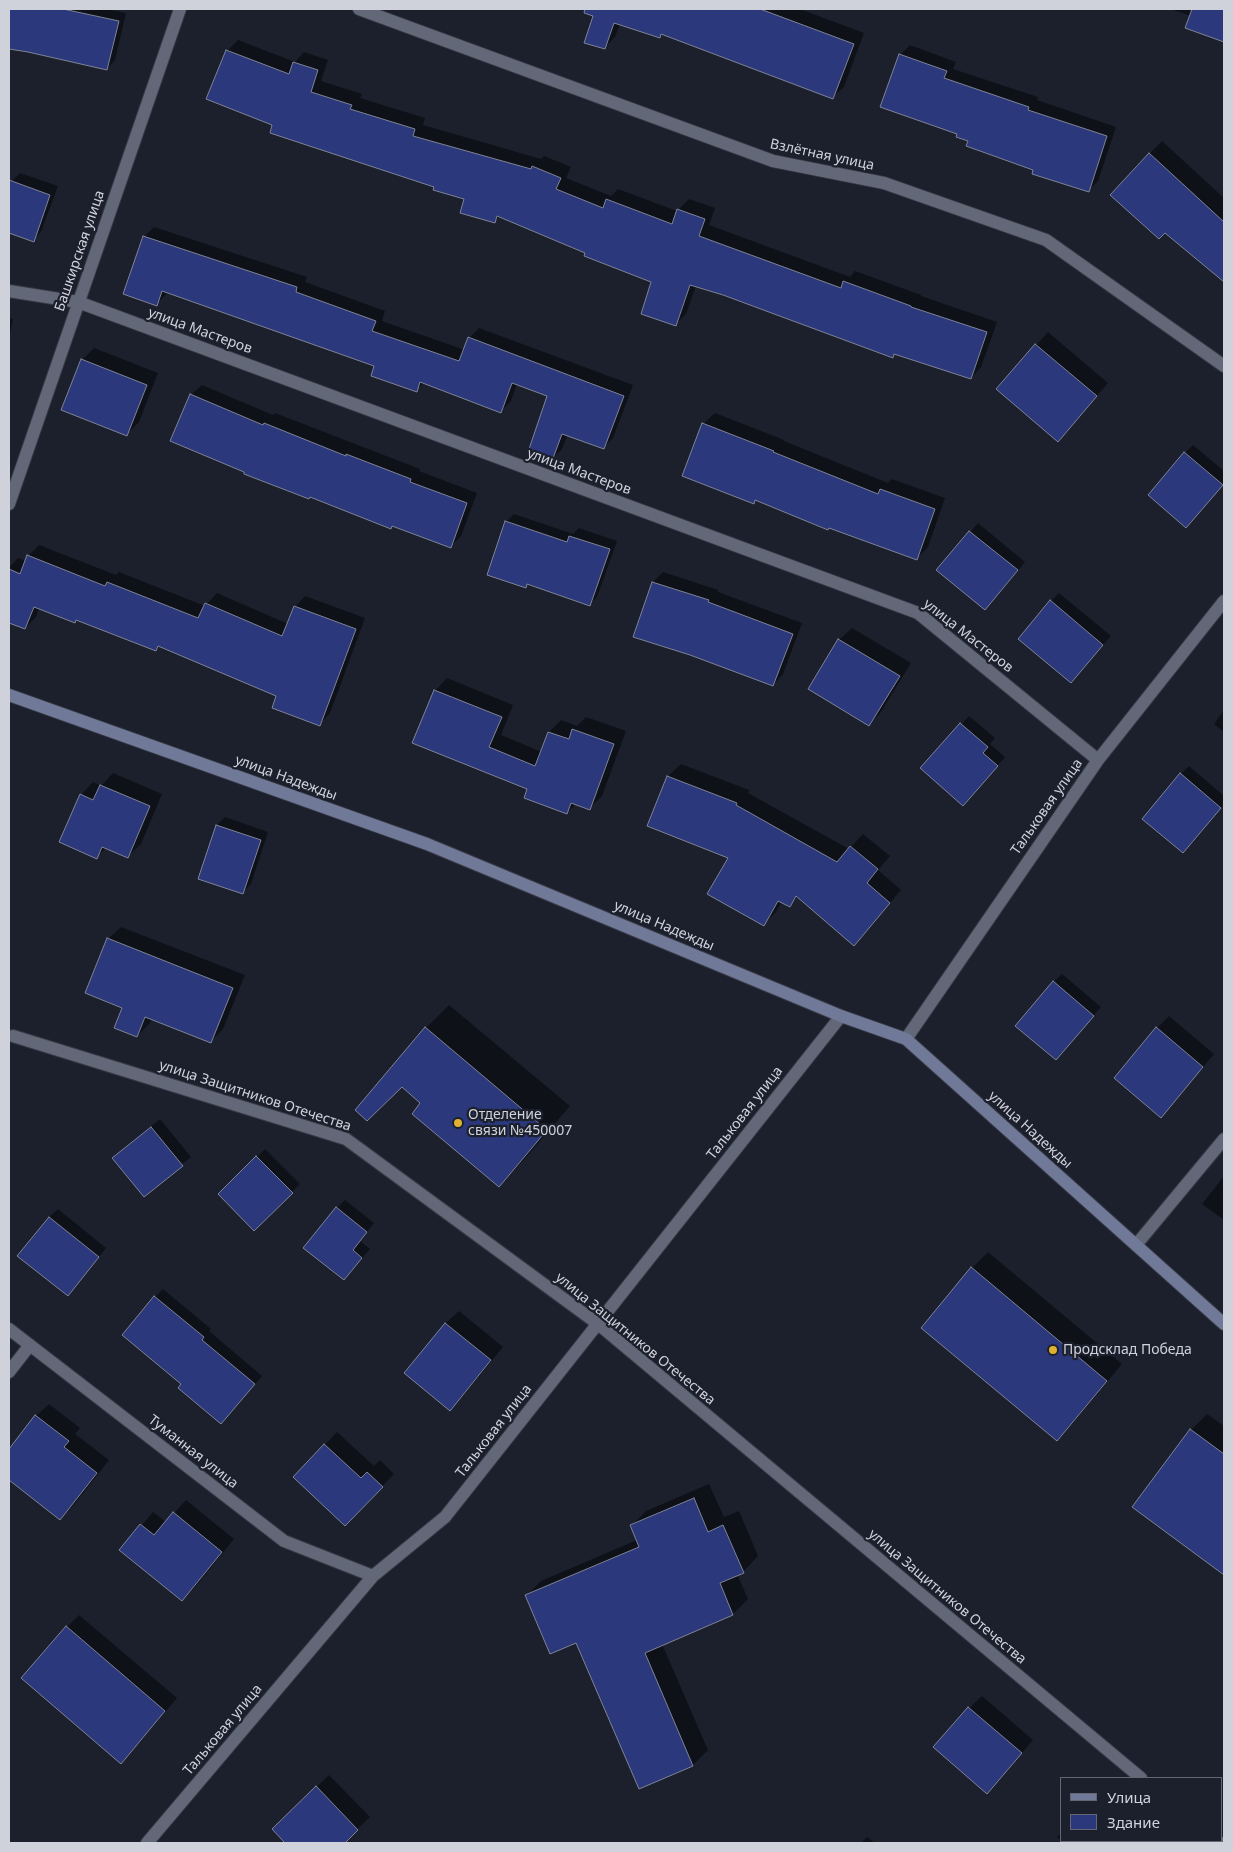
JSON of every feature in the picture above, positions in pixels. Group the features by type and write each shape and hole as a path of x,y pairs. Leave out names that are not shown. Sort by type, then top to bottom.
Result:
{"street":[{"name":"Башкирская улица","path":"9,504 180,9"},
{"name":"Взлётная улица","path":"359,9 773,161 884,183 1046,240 1224,366"},
{"name":"улица Мастеров","path":"9,291 78,302 918,613 1098,760"},
{"name":"Тальковая улица","path":"906,1038 1098,760 1224,600"},
{"name":"улица Надежды","path":"9,695 427,844 841,1016 906,1038 1224,1324"},
{"name":"Тальковая улица","path":"147,1843 372,1576 445,1517 841,1016"},
{"name":"улица Защитников Отечества","path":"13,1036 346,1138 598,1324 1140,1777"},
{"path":"1136,1245 1224,1139"},
{"name":"Туманная улица","path":"9,1329 284,1541 372,1576"},
{"path":"9,1372 30,1345"}],"building":[{"path":"9,9 63,9 119,21 107,70 9,49"},
{"path":"585,9 760,9 854,44 833,99 661,34 660,38 614,23 605,49 584,43 593,16 584,13"},
{"path":"1192,9 1224,9 1224,42 1185,28"},
{"path":"226,50 289,74 293,62 318,70 311,92 352,105 350,109 415,129 413,136 531,169 532,166 561,178 556,189 603,208 606,199 672,224 677,209 705,219 699,236 841,288 843,281 911,307 987,332 971,379 894,354 893,358 723,295 690,285 676,326 641,314 651,282 584,256 585,253 497,216 495,223 460,213 464,199 433,190 434,187 270,133 272,125 206,99"},
{"path":"899,54 947,71 944,78 1029,107 1028,110 1107,136 1089,192 1032,174 1033,170 966,146 968,141 956,137 957,134 880,107"},
{"path":"1149,153 1224,222 1224,282 1165,233 1159,239 1110,195"},
{"path":"9,180 50,195 34,242 9,233"},
{"path":"143,236 297,287 296,292 376,321 372,331 459,361 468,337 624,396 604,449 562,434 552,461 528,452 547,396 512,383 501,413 420,382 417,392 371,376 374,366 162,291 157,306 123,294"},
{"path":"1035,344 1097,396 1058,442 996,389"},
{"path":"81,359 147,385 127,436 61,410"},
{"path":"190,394 263,425 264,423 346,456 346,454 411,479 410,482 467,503 451,548 392,526 391,529 310,497 309,499 244,474 244,472 170,441"},
{"path":"702,423 878,494 880,489 935,509 917,560 829,528 828,530 755,500 754,504 682,476"},
{"path":"1184,452 1223,485 1186,528 1148,495"},
{"path":"505,521 567,542 569,536 610,549 590,606 527,584 526,588 487,575"},
{"path":"969,531 1018,570 985,610 936,570"},
{"path":"27,555 105,586 107,582 198,618 205,603 282,636 294,606 356,629 320,726 272,708 276,696 158,646 156,651 76,620 75,623 34,607 25,629 9,623 9,569 20,574"},
{"path":"652,582 709,600 708,602 793,634 773,686 690,655 633,637"},
{"path":"1050,600 1103,645 1071,683 1018,639"},
{"path":"838,639 900,676 869,726 808,689"},
{"path":"434,690 502,717 489,747 535,766 548,732 569,739 572,729 614,744 590,810 571,803 567,814 524,798 527,789 412,743"},
{"path":"960,723 988,747 983,753 998,766 963,806 920,768"},
{"path":"1180,773 1221,808 1183,853 1142,819"},
{"path":"667,776 737,803 736,805 837,862 850,846 878,869 867,883 890,903 854,946 796,896 790,907 778,901 764,926 707,894 728,858 647,826"},
{"path":"100,785 150,806 128,858 102,847 97,859 59,842 80,794 93,800"},
{"path":"216,825 261,840 243,894 198,879"},
{"path":"107,938 233,988 211,1043 145,1017 137,1037 114,1028 122,1008 85,993"},
{"path":"1053,981 1094,1016 1056,1060 1015,1026"},
{"path":"425,1027 547,1130 499,1187 412,1114 420,1103 402,1087 367,1121 355,1110"},
{"path":"1156,1027 1203,1067 1161,1118 1114,1078"},
{"path":"151,1127 183,1166 144,1197 112,1158"},
{"path":"256,1156 293,1193 254,1231 218,1194"},
{"path":"336,1207 367,1232 353,1250 362,1258 344,1280 303,1248"},
{"path":"49,1217 99,1257 68,1296 17,1256"},
{"path":"971,1267 1107,1381 1057,1441 921,1328"},
{"path":"154,1296 204,1337 202,1340 255,1384 221,1424 178,1388 181,1384 122,1335"},
{"path":"445,1323 491,1360 450,1411 404,1373"},
{"path":"35,1415 69,1441 64,1447 97,1473 60,1520 9,1480 9,1449"},
{"path":"1190,1429 1224,1454 1224,1575 1132,1507"},
{"path":"324,1444 361,1478 367,1472 383,1487 345,1526 293,1477"},
{"path":"694,1498 708,1532 723,1525 744,1573 720,1583 733,1615 645,1653 693,1766 639,1789 576,1643 550,1654 525,1595 639,1547 630,1525"},
{"path":"173,1512 222,1552 182,1601 119,1550 140,1524 154,1535"},
{"path":"66,1626 165,1711 121,1764 21,1678"},
{"path":"968,1707 1022,1753 987,1794 933,1747"},
{"path":"316,1786 358,1830 345,1843 285,1843 272,1829"}],"place":[{"name":"Отделение связи №450007","path":"458,1123"},
{"name":"Продсклад Победа","path":"1053,1350"}]}
